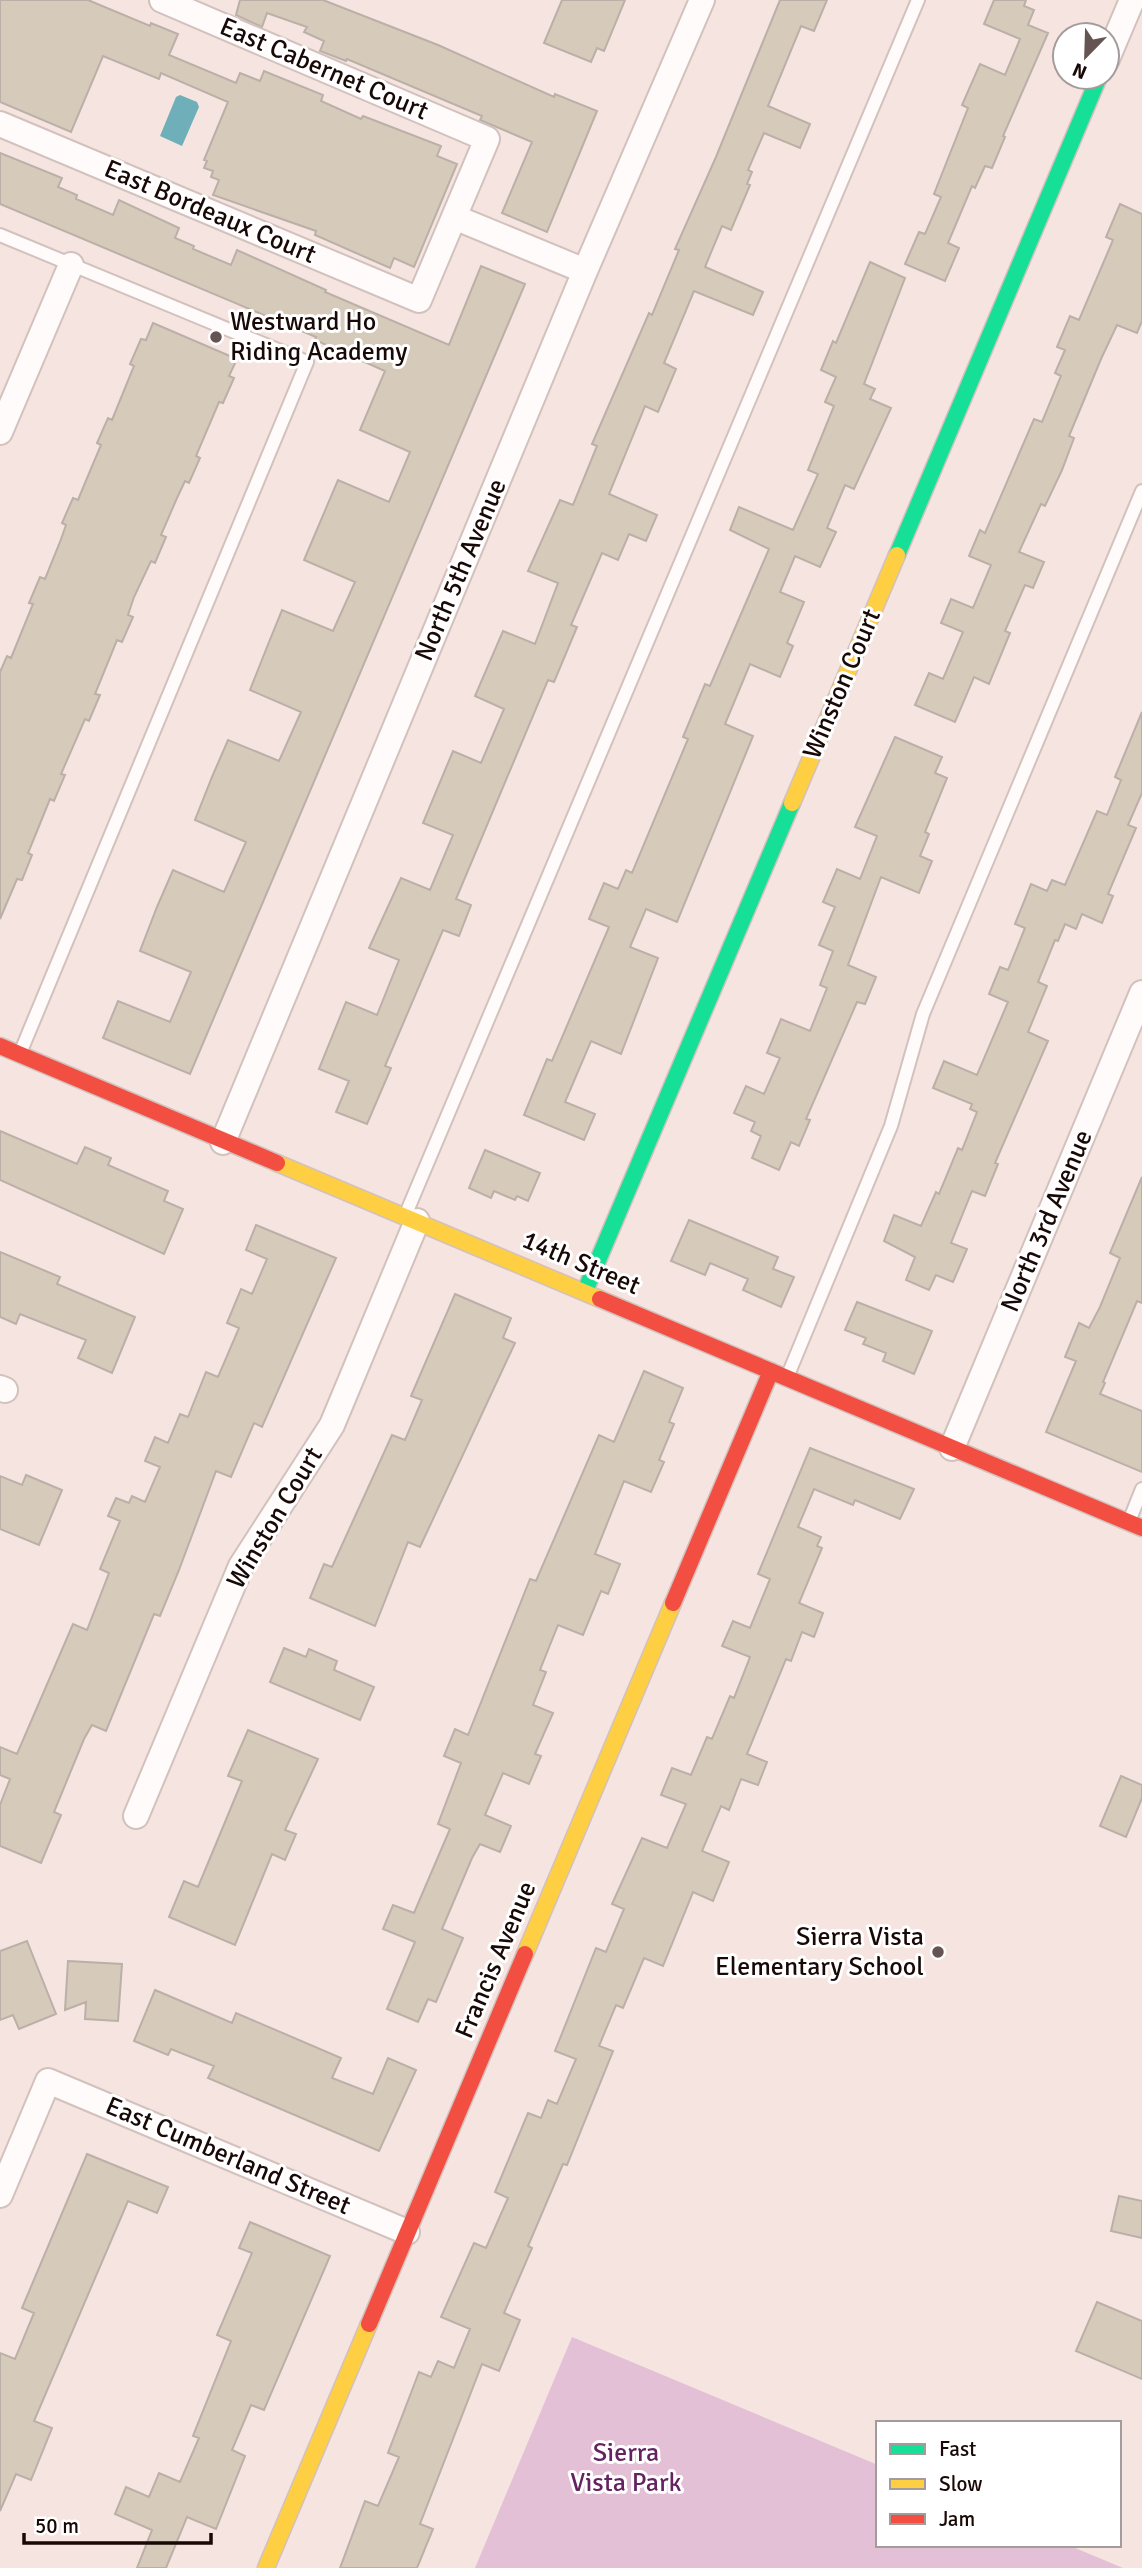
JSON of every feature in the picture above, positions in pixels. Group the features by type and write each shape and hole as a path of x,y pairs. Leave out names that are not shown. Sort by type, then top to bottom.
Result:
{"street":[{"name":"East Cabernet Court","path":"162,0 486,139 454,216"},
{"name":"North 5th Avenue","path":"223,1142 585,271 702,0"},
{"path":"1121,26 1132,0"},
{"name":"Winston Court","path":"584,1291 1093,91"},
{"name":"East Bordeaux Court","path":"0,124 419,300 454,216"},
{"path":"454,216 585,271"},
{"path":"0,432 71,265"},
{"name":"North 3rd Avenue","path":"952,1448 1142,993"},
{"name":"14th Street","path":"0,1046 1135,1525"},
{"name":"Winston Court","path":"136,1816 241,1566 332,1425 411,1219"},
{"name":"Francis Avenue","path":"266,2568 407,2232 779,1375"},
{"name":"East Cumberland Street","path":"0,2194 48,2081 407,2232"}],"lane":[{"path":"411,1219 918,0"},
{"path":"0,234 307,362 19,1054"},
{"path":"779,1375 891,1126 923,1013 1142,491"},
{"path":"1135,1525 1142,1489"}],"green space":[{"name":"Sierra Vista Park","path":"572,2337 876,2464 876,2547 1073,2547 1123,2568 475,2568"}],"water":[{"path":"180,95 197,102 199,107 182,146 160,136 176,97"}],"building":[{"path":"0,0 88,0 150,26 151,23 178,34 169,55 236,83 240,73 260,81 264,71 323,95 321,101 361,119 363,116 441,146 437,156 457,164 414,267 394,258 390,268 315,235 316,231 213,195 219,180 211,177 213,171 204,168 207,161 204,160 228,102 161,73 159,79 103,56 71,132 0,102"},
{"path":"240,0 323,0 438,45 554,97 555,94 597,111 547,232 502,213 532,142 480,120 482,116 347,59 346,61 320,51 324,41 304,32 307,27 267,13 262,27 236,15"},
{"path":"562,0 625,0 604,51 597,48 591,62 544,43"},
{"path":"780,0 827,0 814,31 801,26 768,106 810,124 800,148 764,133 748,170 752,172 747,184 750,185 731,230 722,226 705,267 763,292 753,315 694,291 664,363 676,369 658,412 645,406 609,494 657,515 646,541 629,534 618,560 602,553 571,625 577,627 554,682 548,680 456,899 471,905 459,936 443,930 385,1066 391,1068 367,1124 336,1112 349,1081 319,1069 346,1002 377,1015 399,960 369,948 401,878 430,890 453,835 423,823 453,751 481,763 504,709 475,696 503,631 535,644 558,583 528,571 560,500 573,505 597,446 592,444 649,313 652,315 679,250 675,249"},
{"path":"994,0 1026,0 1024,6 1034,10 1028,25 1048,33 1003,136 1005,137 992,168 985,166 975,188 972,186 948,243 959,248 945,281 905,264 919,232 925,234 941,197 934,194 968,108 962,105 980,64 1005,75 1020,39 984,24"},
{"path":"0,153 62,178 58,187 77,195 76,199 113,215 119,200 179,228 175,238 194,246 193,249 231,265 237,250 326,290 325,292 449,345 481,266 525,284 190,1074 103,1038 118,1001 170,1022 191,972 140,951 173,870 224,892 246,842 195,820 228,740 279,761 301,712 250,690 282,610 333,631 355,582 304,560 338,480 389,502 410,452 360,430 385,371 315,340 316,337 0,204"},
{"path":"1120,204 1142,214 1142,321 1137,333 1117,325 1101,359 1069,436 1074,438 1062,470 1045,506 1041,504 1019,552 1044,562 1033,588 1025,585 1005,631 1010,633 989,684 974,677 955,722 915,705 929,673 943,679 963,632 941,623 951,599 973,608 991,565 969,556 980,530 985,533 1034,419 1042,422 1061,376 1055,373 1065,350 1057,347 1070,316 1079,320 1113,240 1106,237"},
{"path":"870,262 905,278 864,384 875,389 870,399 891,408 854,489 845,485 827,528 836,532 820,567 795,556 780,592 804,602 787,643 793,646 780,677 750,664 725,724 753,736 677,922 646,909 630,947 658,958 621,1054 591,1041 565,1102 595,1114 584,1140 524,1115 547,1059 552,1061 609,927 589,919 604,883 618,889 626,870 632,873 688,739 683,737 705,684 710,686 769,549 730,530 739,507 793,530 818,474 808,470 834,406 825,402 836,377 821,370 833,341 836,343"},
{"path":"153,323 237,359 229,376 234,378 223,403 219,402 196,456 200,458 189,483 185,481 161,535 166,537 155,563 151,561 134,597 128,615 133,617 122,642 117,640 95,694 100,695 89,721 85,719 61,774 65,775 54,801 50,799 28,853 32,855 22,880 17,879 0,919 0,672 7,656 11,658 33,604 29,603 40,577 45,579 66,525 62,523 73,498 78,500 101,445 97,443 108,418 112,420 134,366 130,364 141,339 146,340"},
{"path":"1142,712 1142,793 1128,825 1136,828 1108,894 1113,896 1102,923 1082,914 1076,929 1065,924 1058,941 1055,940 1038,982 1047,986 1028,1032 1048,1041 995,1163 998,1164 985,1196 972,1191 951,1243 967,1249 953,1282 936,1275 929,1290 906,1280 915,1257 884,1241 894,1215 921,1226 936,1192 939,1194 958,1148 962,1150 977,1112 970,1109 972,1104 933,1088 944,1061 977,1075 1008,1002 989,994 1000,967 1008,970 1025,928 1015,924 1031,884 1047,891 1052,880 1065,885 1097,811 1107,815 1121,780 1115,777"},
{"path":"895,737 942,757 935,773 947,778 925,832 929,834 920,856 932,861 919,893 881,877 848,965 876,977 865,1004 857,1002 806,1119 810,1120 799,1146 791,1142 779,1170 752,1158 761,1136 751,1131 755,1122 734,1113 746,1086 764,1094 780,1058 767,1053 781,1019 810,1031 827,988 820,985 833,951 819,945 835,907 823,902 837,869 860,879 877,836 855,827"},
{"path":"0,1131 77,1164 85,1147 111,1158 108,1165 168,1191 164,1201 183,1209 164,1254 0,1180"},
{"path":"485,1150 540,1173 528,1201 517,1196 515,1200 494,1191 491,1198 469,1188"},
{"path":"1142,1177 1142,1303 1137,1301 1100,1394 1142,1411 1142,1472 1046,1432 1076,1361 1065,1357 1079,1323 1089,1328 1100,1307 1120,1258 1110,1253"},
{"path":"689,1220 778,1257 773,1269 794,1277 781,1307 743,1290 748,1279 710,1263 705,1275 671,1261"},
{"path":"256,1225 336,1258 262,1427 254,1423 231,1477 216,1471 160,1616 154,1614 106,1731 92,1725 84,1739 54,1812 61,1815 41,1863 0,1846 0,1805 10,1779 0,1775 0,1747 17,1754 73,1624 87,1630 109,1573 100,1569 120,1521 108,1516 116,1498 129,1503 132,1496 145,1502 160,1467 145,1461 155,1437 168,1443 180,1414 188,1417 206,1372 218,1377 239,1328 227,1323 241,1289 252,1294 267,1259 246,1250"},
{"path":"0,1252 60,1277 57,1284 135,1317 112,1373 78,1358 86,1340 20,1314 16,1324 0,1317"},
{"path":"455,1294 511,1318 503,1338 515,1343 420,1547 408,1542 375,1626 310,1598 324,1564 332,1567 392,1435 405,1440 422,1400 411,1396"},
{"path":"857,1302 932,1331 914,1374 883,1361 886,1353 863,1344 866,1338 845,1330"},
{"path":"644,1371 683,1388 669,1422 674,1424 659,1460 664,1462 651,1492 624,1481 595,1554 620,1564 608,1594 601,1591 583,1635 558,1625 540,1670 546,1672 533,1705 553,1713 535,1754 541,1756 529,1784 503,1773 485,1815 511,1826 500,1852 480,1844 472,1858 442,1929 463,1938 436,2002 428,1999 418,2022 387,2009 415,1942 383,1929 393,1905 414,1913 450,1829 438,1824 461,1763 444,1756 455,1729 468,1735 530,1579 536,1581 599,1435 614,1442"},
{"path":"810,1448 914,1489 900,1519 855,1500 853,1505 814,1489 798,1527 821,1537 817,1546 822,1548 799,1603 823,1613 814,1637 802,1632 791,1661 786,1659 747,1754 767,1762 758,1785 741,1779 729,1810 721,1806 702,1851 729,1862 713,1901 693,1892 663,1966 644,1958 623,2008 616,2005 599,2046 613,2051 567,2165 563,2164 528,2246 532,2248 504,2313 520,2320 499,2371 482,2364 420,2524 433,2529 417,2568 340,2568 365,2501 378,2506 399,2457 388,2453 419,2372 431,2377 438,2361 454,2368 470,2329 441,2317 474,2243 486,2248 508,2198 495,2192 528,2113 541,2118 548,2100 557,2104 576,2059 555,2051 596,1948 606,1952 624,1909 612,1904 642,1838 667,1848 686,1804 661,1795 672,1768 691,1775 707,1737 712,1739 730,1696 734,1698 750,1657 722,1646 733,1621 750,1628 770,1579 758,1574"},
{"path":"26,1475 62,1490 39,1545 0,1529 0,1476 22,1485"},
{"path":"284,1648 306,1657 309,1649 337,1661 334,1670 374,1687 360,1720 270,1682"},
{"path":"248,1730 318,1759 285,1830 296,1834 285,1860 272,1854 235,1945 169,1917 184,1881 198,1887 242,1781 228,1776"},
{"path":"1121,1776 1142,1785 1142,1798 1126,1837 1100,1826"},
{"path":"27,1941 56,2014 19,2029 13,2015 0,2020 0,1951"},
{"path":"68,1961 122,1964 118,2021 85,2019 86,2002 65,2010"},
{"path":"155,1990 232,2023 236,2013 341,2058 332,2078 373,2094 388,2058 416,2070 379,2151 208,2078 214,2066 171,2049 168,2055 134,2041"},
{"path":"87,2154 168,2187 157,2213 128,2201 34,2421 52,2428 31,2480 16,2474 0,2511 0,2353 15,2359 34,2313 22,2308"},
{"path":"1119,2196 1142,2201 1142,2238 1111,2231"},
{"path":"250,2222 330,2256 264,2410 251,2405 232,2450 245,2456 216,2529 187,2517 166,2568 137,2568 152,2530 115,2514 126,2487 149,2497 159,2473 180,2482 199,2438 193,2436 231,2341 217,2335 252,2253 239,2248"},
{"path":"1097,2302 1142,2321 1142,2379 1076,2351"}],"traffic: fast":[{"path":"897,555 1093,91"},
{"path":"585,1291 792,803"}],"traffic: slow":[{"path":"792,803 897,555"},
{"path":"277,1163 600,1299"},
{"path":"525,1954 673,1603"},
{"path":"266,2568 369,2324"}],"traffic: jam":[{"path":"0,1046 277,1163"},
{"path":"600,1299 1142,1528"},
{"path":"673,1603 771,1371"},
{"path":"369,2324 525,1954"}],"place":[{"name":"Westward Ho Riding Academy","path":"216,337"},
{"name":"Sierra Vista Elementary School","path":"938,1952"}]}
